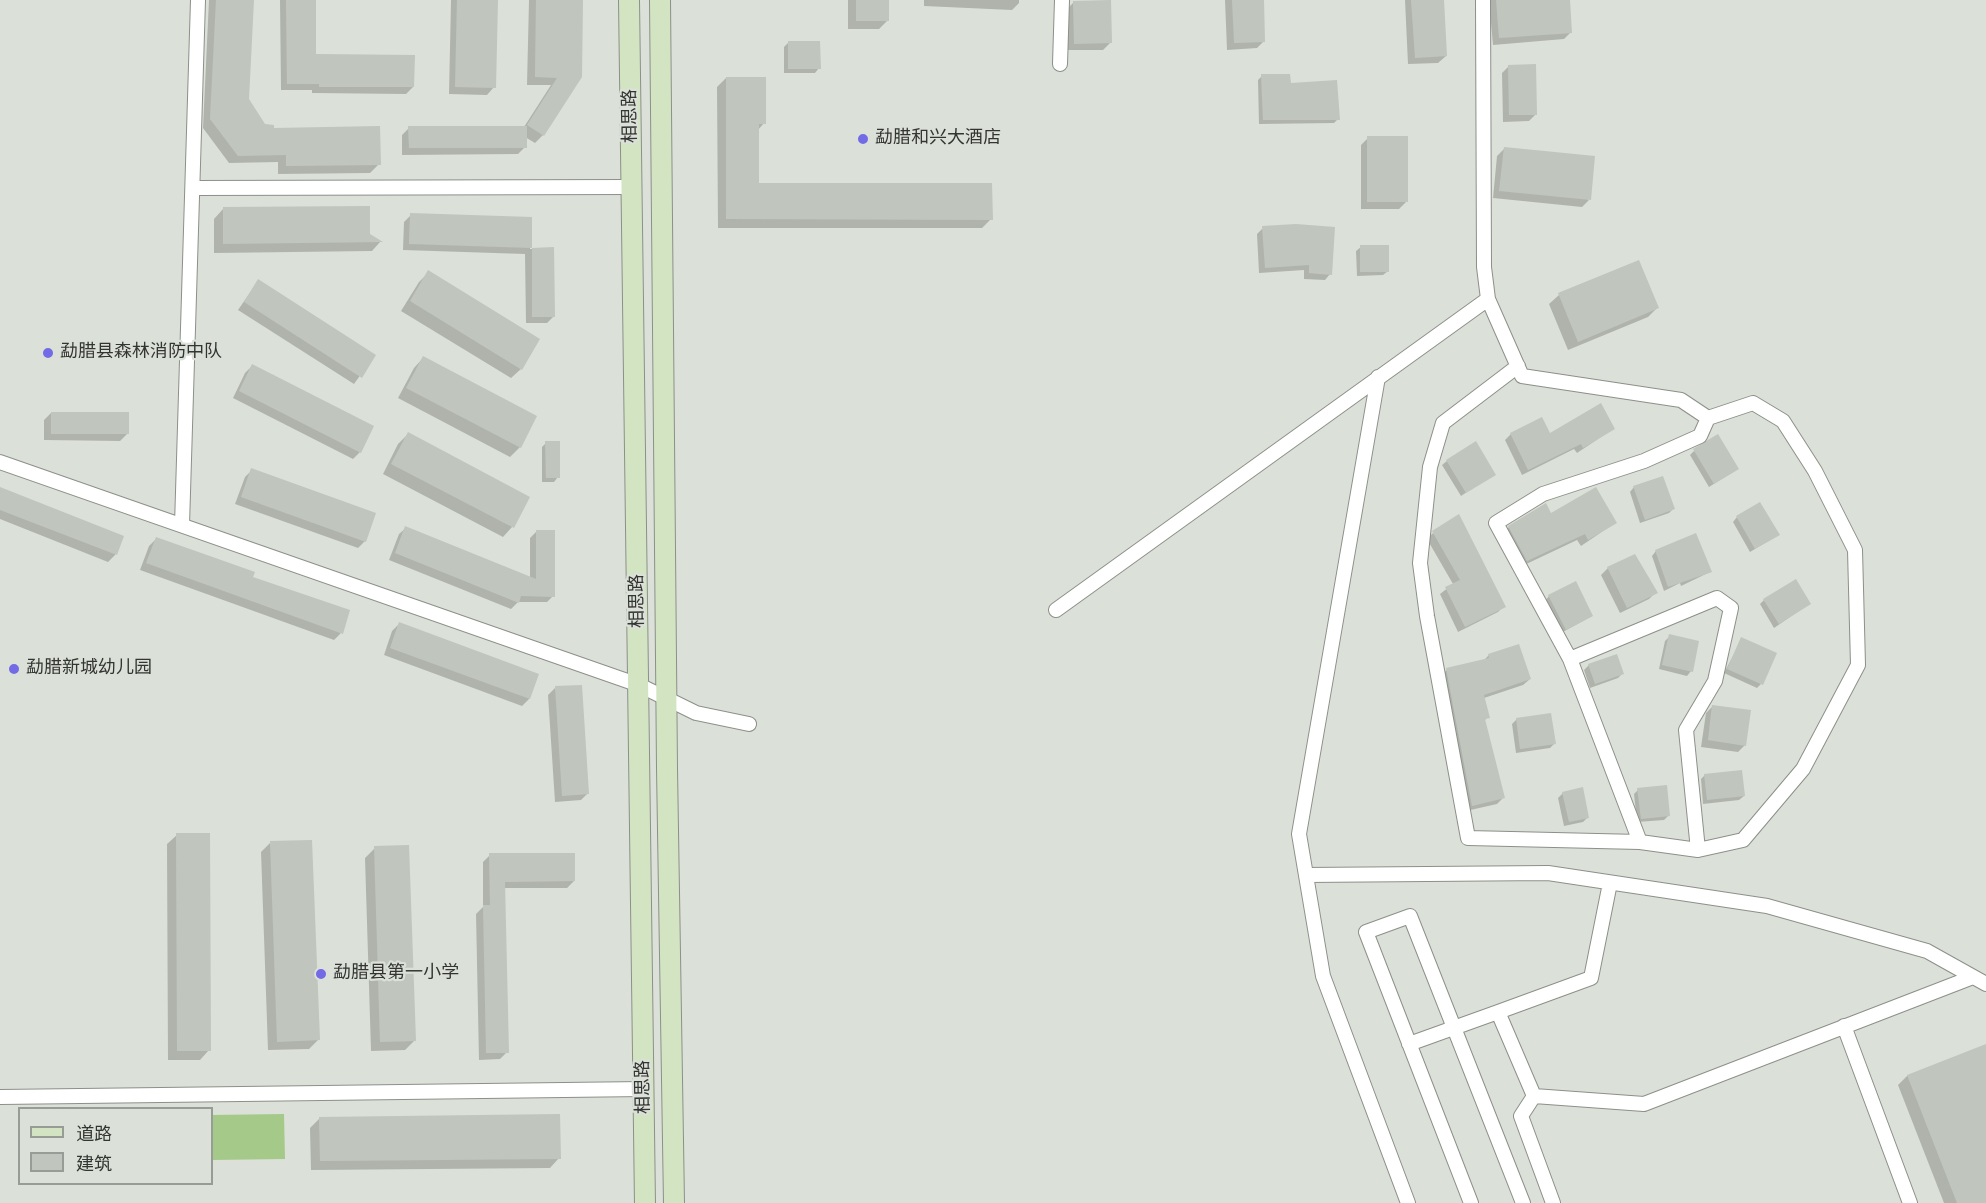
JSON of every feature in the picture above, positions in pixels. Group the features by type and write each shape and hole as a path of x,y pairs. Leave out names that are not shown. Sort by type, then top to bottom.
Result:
{"main road":[{"name":"相思路","path":"629,0 645,1203"},
{"name":"相思路","path":"660,0 666,698 674,1203"}],"street":[{"path":"182,525 198,0"},
{"path":"1060,64 1062,0"},
{"path":"1483,0 1484,267 1488,299 1522,376 1681,400 1708,418"},
{"path":"193,188 632,187"},
{"path":"1056,610 1488,299"},
{"path":"1518,366 1443,423 1430,467 1420,563 1427,616 1468,838 1640,842 1698,850 1743,840 1803,769 1858,664 1855,550 1815,471 1783,421 1753,403 1708,418 1700,436 1644,461 1543,494 1496,523 1570,659 1640,842"},
{"path":"1378,377 1299,834 1323,976 1408,1203"},
{"path":"0,462 639,685 696,713 749,724"},
{"path":"1570,659 1718,598 1731,608 1715,681 1686,730 1698,850"},
{"path":"1306,875 1548,873 1767,906 1927,951 1986,984"},
{"path":"1409,1044 1591,978 1610,883"},
{"path":"1471,1203 1366,932 1410,916 1523,1203"},
{"path":"1534,1096 1644,1104 1973,976"},
{"path":"1498,1012 1534,1096"},
{"path":"1844,1026 1910,1203"},
{"path":"0,1097 644,1089"},
{"path":"1534,1096 1521,1116 1553,1203"}],"green space":[{"path":"284,1114 285,1159 213,1160 213,1115"}],"building":[{"path":"216,0 254,0 249,99 265,124 274,125 274,128 380,126 381,165 286,166 286,155 238,156 210,119"},
{"path":"286,0 316,0 316,54 415,55 414,87 319,87 319,84 287,84"},
{"path":"457,0 498,0 496,88 455,87"},
{"path":"536,0 583,0 582,77 544,136 527,125 557,78 535,77"},
{"path":"856,0 889,0 889,21 856,21"},
{"path":"1111,0 1112,43 1074,44 1073,1"},
{"path":"1232,0 1264,0 1265,42 1234,43"},
{"path":"1411,0 1444,0 1447,56 1415,58"},
{"path":"1496,0 1570,0 1572,33 1499,38"},
{"path":"788,41 820,41 821,69 788,69"},
{"path":"1536,64 1537,115 1509,115 1508,65"},
{"path":"1261,74 1290,74 1291,83 1337,80 1340,120 1263,120"},
{"path":"726,77 766,77 766,124 759,124 759,183 992,183 993,220 726,219"},
{"path":"408,126 527,126 527,148 409,148"},
{"path":"1367,136 1408,136 1408,202 1367,202"},
{"path":"1504,147 1595,156 1591,200 1499,191"},
{"path":"370,206 370,234 383,242 223,244 223,207"},
{"path":"410,213 532,217 532,248 409,244"},
{"path":"1296,224 1335,227 1332,275 1309,273 1309,265 1265,268 1262,226"},
{"path":"1360,245 1389,245 1389,272 1360,272"},
{"path":"554,247 555,317 532,317 532,248"},
{"path":"1639,260 1659,308 1578,342 1558,293"},
{"path":"428,270 540,339 522,370 410,301"},
{"path":"258,279 376,355 362,378 244,302"},
{"path":"423,356 537,416 521,448 406,388"},
{"path":"252,364 374,426 361,453 239,391"},
{"path":"1601,403 1615,429 1583,448 1581,444 1528,470 1510,433 1542,417 1550,433"},
{"path":"51,412 129,412 129,434 51,434"},
{"path":"408,432 530,497 514,528 391,464"},
{"path":"1718,434 1739,469 1714,484 1693,449"},
{"path":"545,441 560,441 560,478 546,478"},
{"path":"1476,441 1496,475 1466,493 1446,460"},
{"path":"251,468 376,513 366,542 241,497"},
{"path":"1663,476 1675,509 1645,520 1633,486"},
{"path":"0,487 124,536 117,555 0,510"},
{"path":"1596,487 1617,523 1588,540 1585,534 1527,561 1508,526 1546,503 1551,513"},
{"path":"1760,502 1780,535 1755,549 1736,516"},
{"path":"1459,514 1506,607 1465,627 1445,587 1460,580 1432,531"},
{"path":"405,526 536,579 536,530 555,530 555,597 521,596 519,603 395,553"},
{"path":"1696,533 1712,572 1668,587 1655,550"},
{"path":"156,537 255,572 253,577 350,610 343,634 146,563"},
{"path":"1635,554 1658,593 1627,608 1607,567"},
{"path":"1796,579 1811,604 1779,624 1763,599"},
{"path":"1576,581 1593,616 1566,630 1548,595"},
{"path":"399,622 539,674 530,699 390,648"},
{"path":"1669,634 1699,641 1693,672 1662,665"},
{"path":"1741,637 1777,653 1763,685 1727,669"},
{"path":"1519,644 1531,679 1484,695 1490,718 1485,719 1505,798 1472,806 1446,668 1489,658 1488,654"},
{"path":"1617,654 1624,674 1595,684 1588,664"},
{"path":"582,685 589,794 562,796 555,686"},
{"path":"1712,705 1751,710 1746,746 1708,740"},
{"path":"1551,713 1556,744 1520,749 1516,718"},
{"path":"1742,770 1745,796 1707,800 1704,774"},
{"path":"1667,785 1670,816 1641,819 1637,788"},
{"path":"1583,787 1589,818 1569,822 1562,792"},
{"path":"176,833 210,833 211,1051 177,1051"},
{"path":"312,840 320,1040 277,1042 270,841"},
{"path":"409,845 416,1041 380,1042 374,846"},
{"path":"489,853 575,853 575,881 505,882 509,1053 486,1053 483,905 490,905"},
{"path":"1986,1044 1986,1203 1957,1203 1907,1075"},
{"path":"560,1114 561,1159 320,1161 319,1117"}],"place":[{"name":"勐腊和兴大酒店","path":"863,139"},
{"name":"勐腊县森林消防中队","path":"48,353"},
{"name":"勐腊新城幼儿园","path":"14,669"},
{"name":"勐腊县第一小学","path":"321,974"}]}
